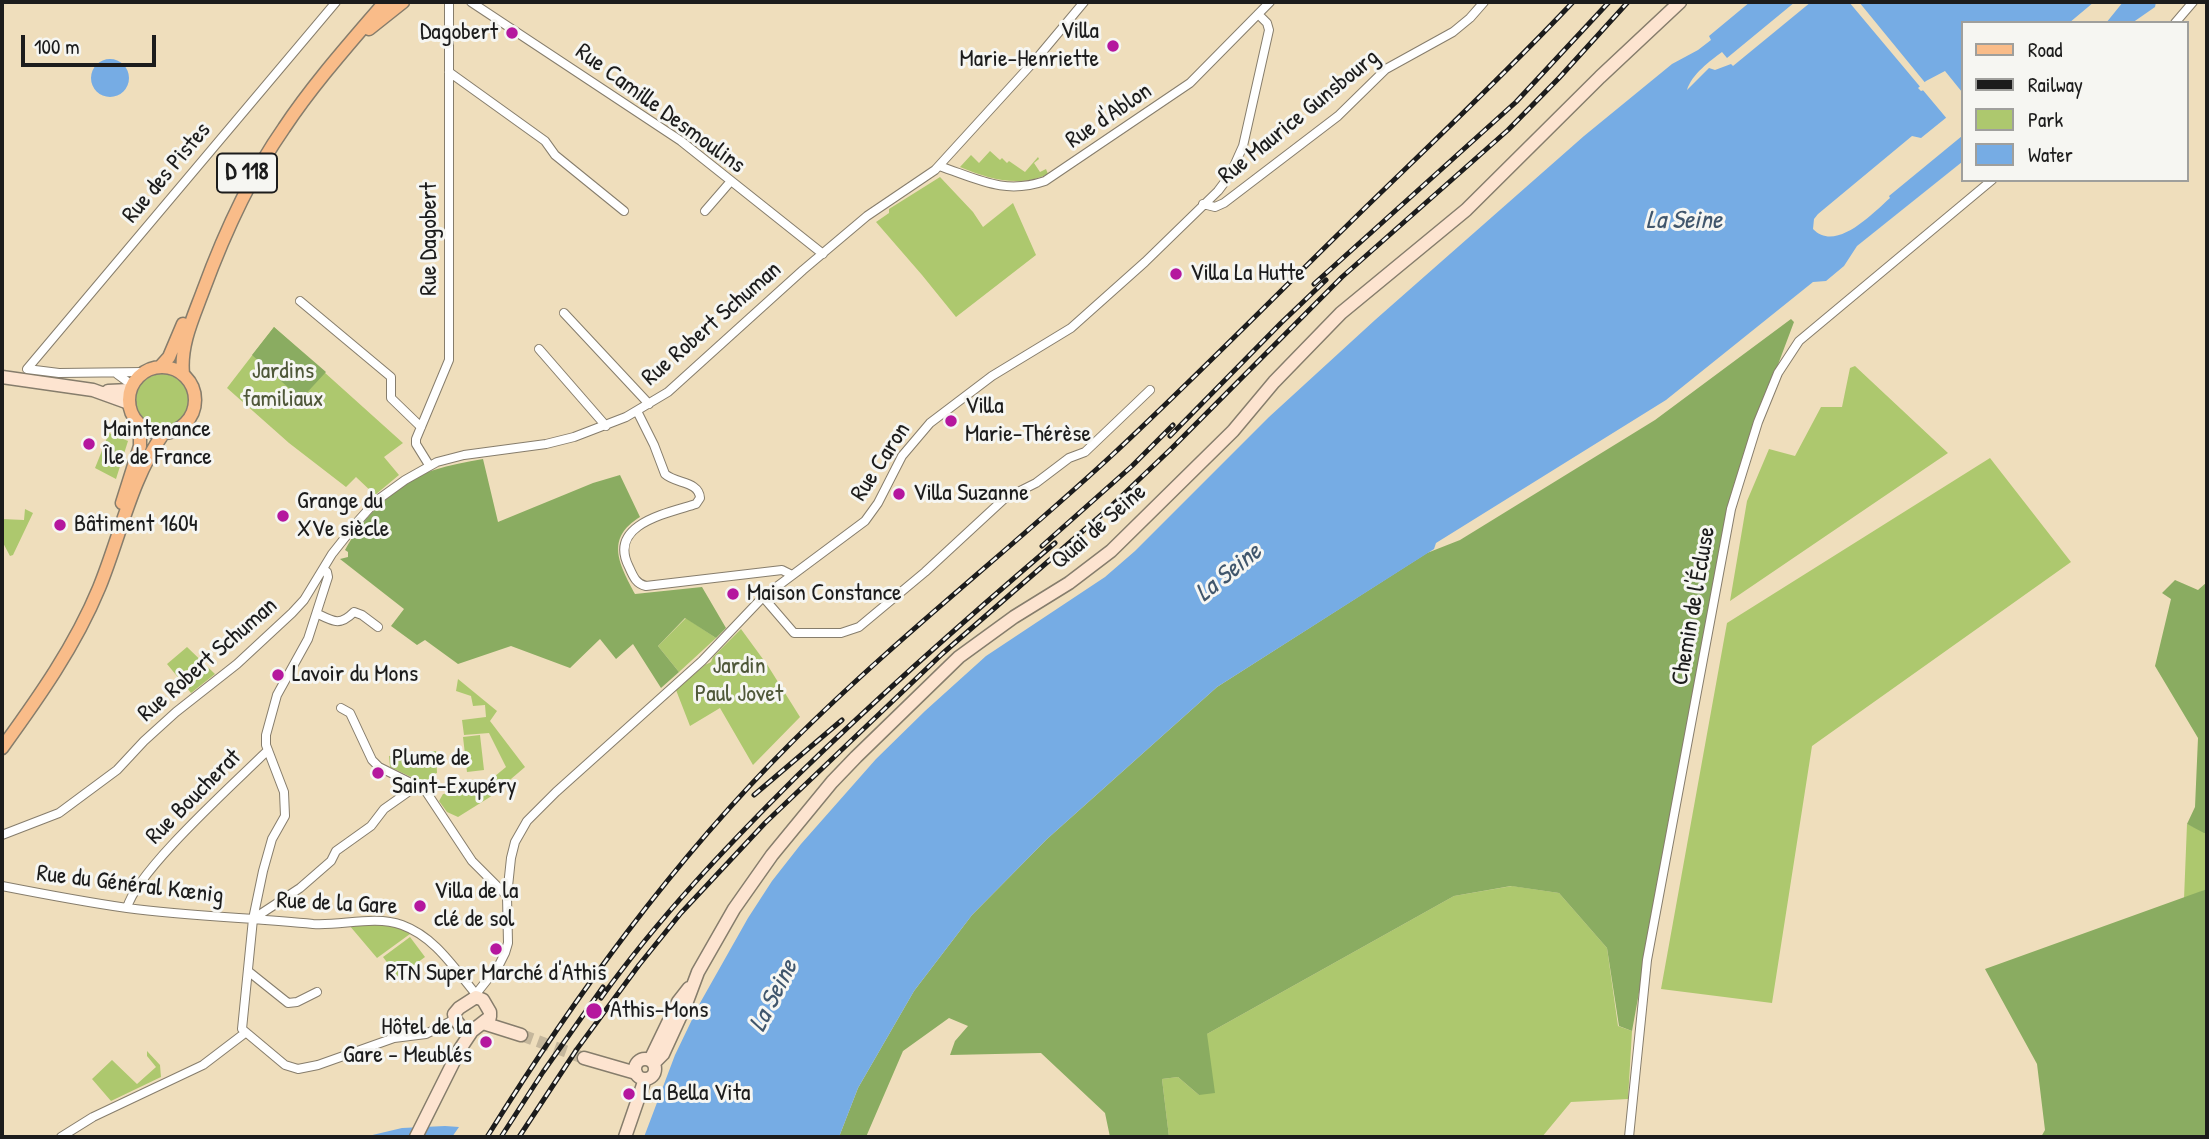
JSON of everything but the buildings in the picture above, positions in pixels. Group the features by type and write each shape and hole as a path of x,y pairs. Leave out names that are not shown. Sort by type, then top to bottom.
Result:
{"main road":[{"name":"D 118","path":"160,367 175,346 214,238 237,189 261,148 301,90 374,2"},
{"name":"D 118","path":"183,374 182,356 195,313 222,242 249,184 284,128 384,2"},
{"path":"354,38 402,2"},
{"name":"Quai de Seine","path":"641,1076 655,1073 652,1062 678,1002 691,985 734,909 772,855 832,782 895,717 959,657 1014,617 1069,583 1111,551 1233,431 1274,382 1340,313 1466,210 1680,2"},
{"path":"160,367 183,374 195,394 194,410 186,424 163,434 140,426 133,416 130,392 144,372 160,367"},
{"path":"2,377 93,390 130,392"},
{"path":"2,736 49,671 84,603 137,459 141,446 140,426"},
{"path":"2,748 50,680 87,616 146,462 163,434"},
{"path":"416,1137 463,1044 477,1024 490,1012 483,1000 473,996 456,1012 477,1024 521,1035"},
{"path":"584,1058 641,1076 625,1137"}],"street":[{"name":"Rue des Pistes","path":"115,373 59,373 27,369 336,2"},
{"name":"Rue Dagobert","path":"429,466 416,444 449,360 449,2"},
{"name":"Rue Camille Desmoulins","path":"471,2 681,141 823,254"},
{"name":"Rue Robert Schuman","path":"2,835 53,816 106,780 176,712 243,659 292,613 369,508 405,480 429,466 464,455 546,444 606,426 649,404 686,378 763,306 867,216 939,166 1084,2"},
{"name":"Rue d'Ablon","path":"939,166 1009,188 1027,187 1045,181 1183,89 1216,59 1270,2"},
{"name":"Rue Maurice Gunsbourg","path":"1203,204 1215,207 1224,203 1338,116 1386,69 1453,32 1485,2"},
{"path":"2177,21 2193,2"},
{"name":"Rue Caron","path":"473,996 504,956 508,943 507,896 510,858 515,842 527,821 702,660 763,597 866,520 878,503 902,456 930,423 992,376 1071,328 1145,262 1218,191 1230,175 1243,146 1269,30 1268,23 1258,14"},
{"path":"449,72 545,141 555,155 624,211"},
{"path":"705,211 730,181"},
{"name":"Chemin de l'Écluse","path":"1629,1137 1647,960 1731,509 1758,422 1778,373 1799,341 1990,182"},
{"path":"300,301 391,377 391,398 421,427"},
{"path":"564,313 649,404"},
{"path":"539,349 606,426"},
{"path":"115,373 144,372"},
{"path":"115,373 130,392"},
{"path":"763,597 794,632 831,634 853,630 925,572 1004,499 1036,483 1069,458 1084,452 1150,390"},
{"path":"637,411 654,444 665,474 668,478 696,488 700,492 700,498 696,503 643,523 629,534 624,556 635,579 646,586 782,570 792,575"},
{"path":"323,569 328,578 318,614 308,639 288,672 273,705 266,735 268,750 281,783 285,816 268,849 254,919 242,1021 245,1033 285,1065 298,1069 318,1065 394,1038 477,1024"},
{"path":"318,614 333,621 345,620 354,612 378,627"},
{"path":"341,708 350,713 372,760 379,767 425,790 472,861 507,896"},
{"name":"Rue Boucherat","path":"127,908 133,893 157,862 268,750"},
{"path":"254,919 300,888 331,861 336,851 371,826 384,809 418,785"},
{"name":"Rue du Général Kœnig","path":"2,886 127,908 254,919"},
{"name":"Rue de la Gare","path":"254,919 323,925 395,923 421,936 447,958 473,996"},
{"path":"248,971 288,1003 297,1002 317,992"},
{"path":"61,1137 93,1117 203,1065 245,1033"}],"green space":[{"path":"990,151 1000,160 1002,158 1007,163 1009,161 1025,172 1038,157 1034,163 1040,172 1046,169 1048,174 1015,181 982,175 960,167 971,155 979,163"},
{"path":"940,177 973,212 983,227 1013,203 1036,255 956,317 876,222 889,213 889,209"},
{"path":"1791,319 1794,322 1744,455 1722,535 1632,1031 1619,1026 1607,948 1559,893 1511,886 1454,896 1207,1034 1215,1093 1199,1095 1178,1077 1162,1079 1169,1137 1110,1137 1105,1113 1041,1053 950,1055 955,1041 968,1026 949,1018 903,1051 866,1137 839,1137 858,1088 914,991 972,915 1047,839 1217,687 1427,553 1460,540 1655,420"},
{"name":"Jardins familiaux","path":"274,327 403,443 384,457 399,475 375,495 356,477 346,487 289,443 227,388"},
{"path":"274,327 326,372 301,399 252,355"},
{"path":"1855,366 1948,453 1730,601 1747,501 1769,449 1795,456 1821,407 1842,407 1850,368"},
{"path":"162,374 172,376 180,382 186,390 186,410 180,418 172,424 162,426 152,424 144,418 138,410 136,400 138,390 144,382 152,376"},
{"path":"109,433 128,441 116,479 95,468"},
{"path":"1990,458 2071,562 1812,746 1772,1003 1661,989 1727,623"},
{"path":"483,459 498,522 593,483 620,475 640,517 622,534 618,553 624,573 635,594 702,587 726,628 716,638 685,618 658,646 679,672 661,688 633,644 616,659 600,639 570,668 511,646 458,664 425,640 417,645 391,626 404,609 340,559 348,557 345,550 371,514 407,483 434,470"},
{"path":"25,509 33,513 13,555 10,556 2,541 2,519 24,520"},
{"path":"2175,580 2198,590 2207,582 2207,833 2187,824 2195,807 2198,738 2155,666 2171,599 2162,593"},
{"path":"686,618 716,638 679,672 658,646"},
{"name":"Jardin Paul Jovet","path":"741,629 800,717 753,765 720,708 690,726 676,690 711,662"},
{"path":"187,647 215,674 191,693 167,664"},
{"path":"458,679 497,711 490,721 525,767 490,797 458,817 447,812 439,801 443,794 477,791 506,767 489,733 464,735 462,720 486,717 485,705 473,706 471,696 456,691"},
{"path":"480,735 484,770 467,772 463,737"},
{"path":"436,751 437,773 431,775 432,787 390,767 389,756"},
{"path":"2187,824 2207,833 2207,889 2184,899"},
{"path":"1512,886 1559,893 1607,948 1618,1026 1632,1031 1628,1099 1571,1102 1542,1137 1169,1137 1162,1079 1178,1077 1199,1095 1207,1034 1454,896"},
{"path":"2207,889 2207,1137 2041,1137 2045,1130 2037,1064 1985,969"},
{"path":"349,925 389,926 410,934 377,958"},
{"path":"410,937 425,957 398,977 383,957"},
{"path":"147,1051 160,1065 161,1077 111,1101 92,1079 112,1060 137,1084 156,1067 147,1056"}],"water":[{"name":"La Seine","path":"1750,2 1795,2 1727,58 1722,52 1712,59 1697,73 1687,90 1709,68 1715,70 1731,64 1733,66 1811,2 2094,2 2071,21 1960,21 1960,90 1945,71 1918,88 1924,90 1947,117 1921,138 1912,136 1818,214 1814,219 1813,229 1822,235 1832,236 1854,228 1960,138 1960,164 1857,246 1844,266 1826,281 1813,282 1666,400 1436,543 1434,549 1217,687 1047,839 972,915 914,991 858,1088 839,1137 644,1137 675,1055 700,1003 748,918 801,844 876,759 986,656 1105,577 1135,551 1269,417 1375,320 1584,136 1672,64 1711,40 1709,36"},
{"path":"2123,2 2156,2 2155,7 2135,21 2108,21"},
{"path":"110,59 123,65 129,78 123,91 110,97 97,91 91,78 97,65"},
{"path":"459,1127 452,1137 364,1137 402,1128"}],"pier":[{"path":"1849,2 1859,2 1927,85 1924,87 1949,115 1948,120"}],"tunnel":[{"path":"521,1035 584,1058"}],"railway":[{"path":"487,1137 520,1084 628,931 706,835 791,743 869,669 1070,493 1207,365 1573,2"},
{"path":"1314,284 1516,102 1609,2"},
{"path":"519,1137 577,1049 639,965 681,913 765,823 942,654 1107,510 1342,277 1508,130 1628,2"},
{"path":"1170,436 1326,280"},
{"path":"1042,546 1132,466 1173,425"},
{"path":"601,998 646,939 695,882 798,775 925,657 1055,543"},
{"path":"754,795 842,720"},
{"path":"501,1137 603,987"}],"place":[{"name":"Dagobert","path":"512,33"},
{"name":"Villa Marie-Henriette","path":"1113,46"},
{"name":"Villa La Hutte","path":"1176,274"},
{"name":"Villa Marie-Thérèse","path":"951,421"},
{"name":"Maintenance Île de France","path":"89,444"},
{"name":"Villa Suzanne","path":"899,494"},
{"name":"Grange du XVe siècle","path":"283,516"},
{"name":"Bâtiment 1604","path":"60,525"},
{"name":"Maison Constance","path":"733,594"},
{"name":"Lavoir du Mons","path":"278,675"},
{"name":"Plume de Saint-Exupéry","path":"378,773"},
{"name":"Villa de la clé de sol","path":"420,906"},
{"name":"RTN Super Marché d'Athis","path":"496,949"},
{"name":"Athis-Mons","path":"594,1011"},
{"name":"Hôtel de la Gare - Meublés","path":"486,1042"},
{"name":"La Bella Vita","path":"629,1094"}]}
